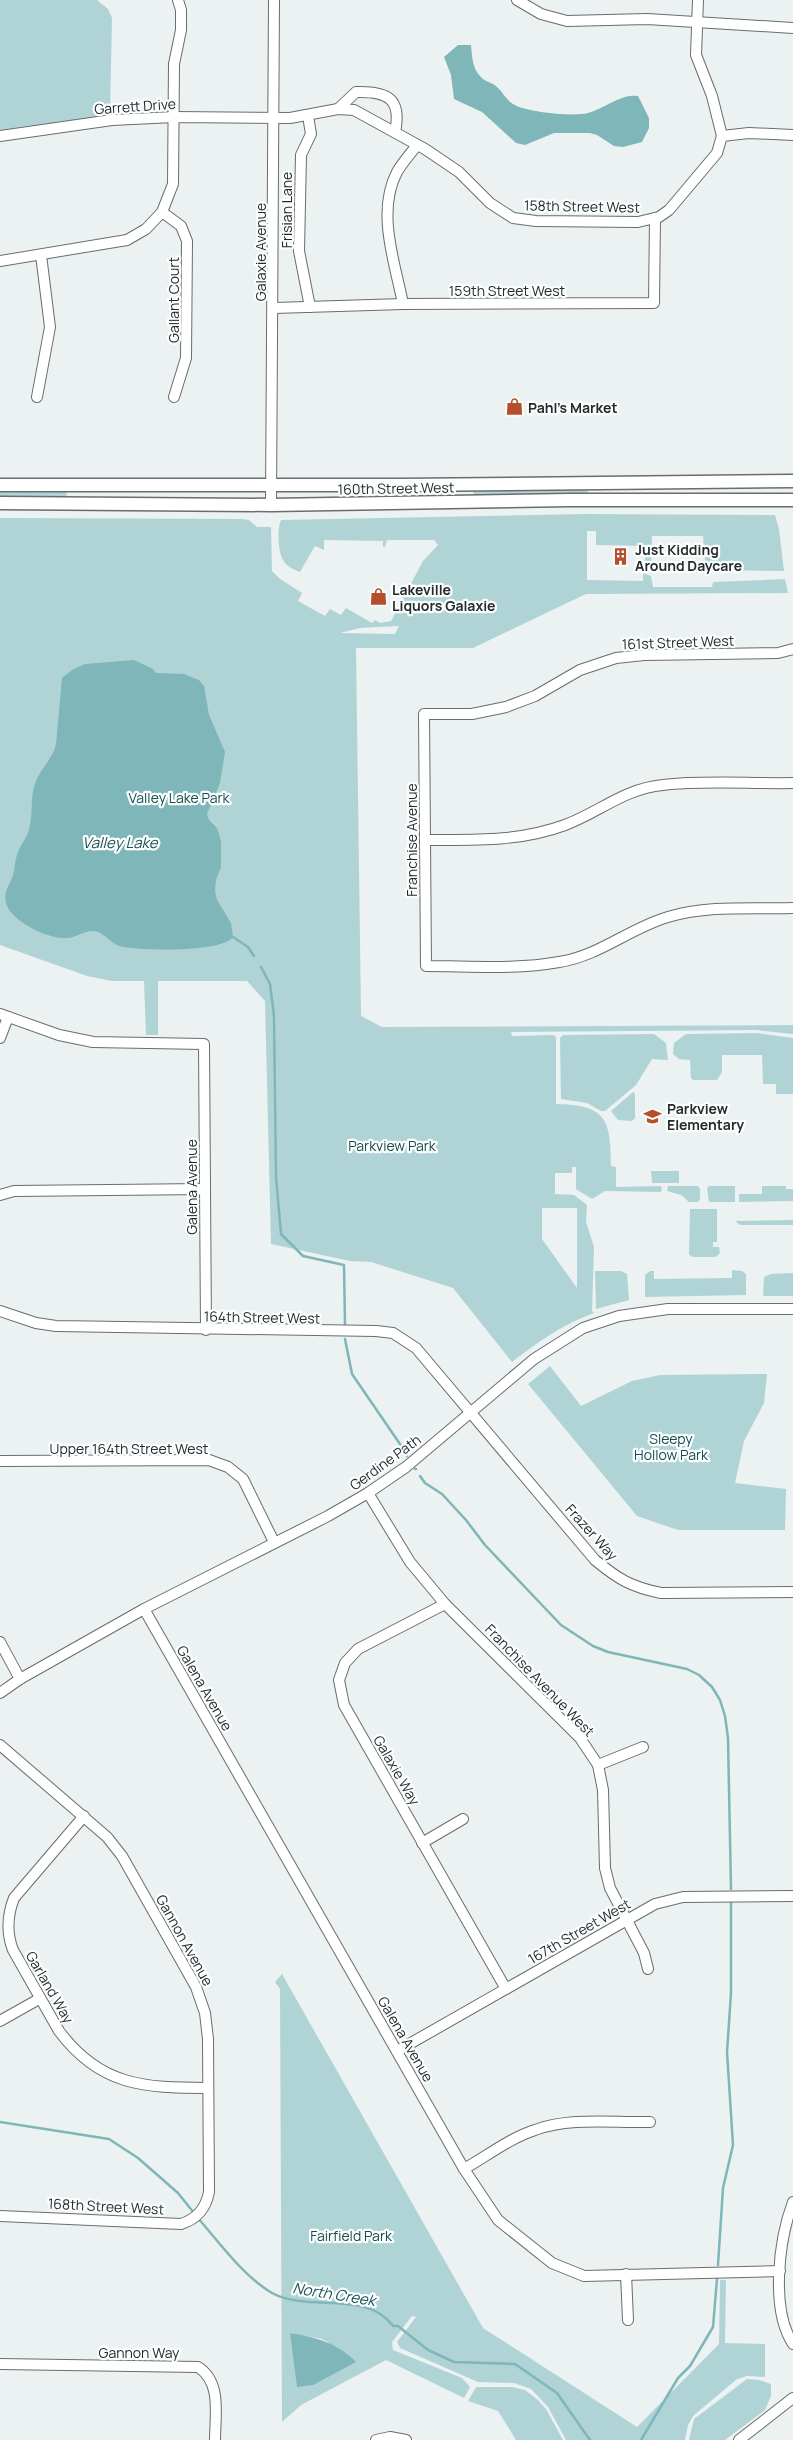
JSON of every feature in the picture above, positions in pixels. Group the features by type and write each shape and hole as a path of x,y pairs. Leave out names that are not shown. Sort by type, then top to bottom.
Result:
{"main road":[{"name":"160th Street West","path":"0,485 272,486 793,481"},
{"name":"160th Street West","path":"0,503 271,504 569,500 793,500"}],"street":[{"path":"0,261 127,240 146,229 162,212 173,184 174,64 181,30 181,10 178,0"},
{"name":"Galaxie Avenue","path":"271,504 274,308 274,0"},
{"path":"517,0 541,14 567,21 606,22 647,19 793,28"},
{"path":"698,0 696,56 712,96 722,136 750,133 793,135"},
{"path":"338,109 356,92 374,91 392,100 399,114 395,132"},
{"name":"158th Street West","path":"274,118 308,116 338,109 354,110 417,144 459,172 490,203 513,218 536,221 638,222 655,218 669,210 717,153 722,136"},
{"name":"Frisian Lane","path":"308,116 311,134 301,155 299,251 310,307"},
{"name":"Garrett Drive","path":"0,136 112,120 174,117 274,118"},
{"path":"403,304 389,236 388,206 396,173 417,144"},
{"name":"Gallant Court","path":"162,212 181,226 186,241 186,358 174,397"},
{"name":"159th Street West","path":"274,308 403,304 654,303 655,218"},
{"path":"37,397 50,327 41,255"},
{"name":"161st Street West","path":"424,714 472,714 506,707 535,696 580,670 616,658 644,655 778,653 793,650"},
{"name":"Franchise Avenue","path":"424,714 426,966 533,965 560,962 599,951 642,927 674,915 697,910 793,908"},
{"path":"425,840 502,839 535,835 567,824 621,795 662,785 793,783"},
{"path":"0,1038 4,1015"},
{"name":"Galena Avenue","path":"4,1015 59,1035 94,1042 204,1044 206,1330"},
{"path":"0,1195 14,1191 205,1189"},
{"name":"Gerdine Path","path":"0,1693 20,1679 144,1609 328,1516 368,1493 406,1467 554,1345 583,1328 619,1316 668,1310 793,1309"},
{"name":"164th Street West","path":"0,1311 19,1318 56,1326 206,1330 376,1331 393,1333 416,1348 471,1412"},
{"name":"Frazer Way","path":"471,1412 595,1560 621,1581 641,1589 660,1593 793,1592"},
{"name":"Upper 164th Street West","path":"0,1461 209,1460 228,1466 243,1480 274,1542"},
{"name":"Franchise Avenue West","path":"368,1493 410,1562 445,1604 580,1738 598,1765 603,1790 605,1868 610,1888 625,1920 644,1953 648,1969"},
{"name":"Galaxie Way","path":"445,1604 358,1649 345,1663 339,1680 344,1705 506,1989"},
{"name":"Galena Avenue","path":"144,1609 464,2168 498,2220 552,2263 584,2276 780,2271"},
{"path":"0,1642 20,1679"},
{"name":"Gannon Avenue","path":"0,1745 84,1816 122,1856 196,1987 207,2024 210,2192 204,2208"},
{"path":"598,1765 643,1747"},
{"name":"Garland Way","path":"84,1816 14,1898 9,1912 8,1938 10,1944 39,1998 68,2042 93,2066 110,2076 126,2082 154,2088 208,2088"},
{"path":"422,1843 463,1819"},
{"name":"167th Street West","path":"397,2051 655,1904 683,1897 793,1896"},
{"path":"0,2021 39,1998"},
{"path":"464,2168 522,2136 545,2127 569,2123 650,2122"},
{"path":"793,2202 782,2240 780,2271 782,2313 785,2327 793,2344"},
{"name":"168th Street West","path":"0,2216 44,2216 173,2224 188,2221 204,2208"},
{"path":"626,2274 628,2320"},
{"name":"Gannon Way","path":"0,2364 198,2367 209,2375 214,2387 215,2440"},
{"path":"739,2440 793,2398"},
{"path":"376,2440 390,2438 406,2440"}],"green space":[{"path":"0,0 97,0 108,9 112,18 110,115 0,133"},
{"path":"587,487 588,494 474,497 473,490"},
{"path":"0,490 66,491 67,497 0,497"},
{"name":"Valley Lake Park","path":"585,514 775,515 779,529 784,571 711,570 705,562 703,536 652,536 651,565 645,567 645,546 596,545 596,531 587,531 587,580 643,581 643,573 651,576 653,587 712,587 713,582 785,579 788,593 586,594 473,648 356,648 361,1016 382,1027 793,1025 793,1034 756,1030 511,1032 512,1036 553,1035 556,1037 556,1104 586,1108 602,1118 607,1126 611,1150 611,1166 616,1167 616,1187 661,1186 662,1189 661,1192 605,1191 592,1199 576,1189 576,1167 572,1167 572,1173 555,1173 555,1194 574,1195 587,1205 586,1222 594,1247 592,1311 594,1313 572,1322 551,1334 512,1362 453,1288 371,1262 350,1261 271,1244 265,1001 247,981 158,981 158,1035 146,1035 144,981 112,981 87,976 0,945 0,518 249,520 257,527 271,527 272,571 280,579 302,593 298,601 325,616 330,609 341,615 346,608 372,623 375,620 380,623 391,621 423,561 438,545 434,540 387,540 385,547 383,547 383,541 324,540 324,550 315,546 300,572 288,566 281,556 279,534 281,520","holes":["399,626 395,634 340,633 360,628","542,1208 577,1208 577,1288 542,1239"]},
{"path":"757,1033 793,1038 793,1094 776,1094 776,1084 763,1084 762,1055 722,1055 722,1072 717,1080 693,1080 691,1078 690,1060 679,1059 673,1054 674,1043 686,1034"},
{"path":"654,1034 666,1043 668,1060 652,1059 636,1085 605,1111 601,1111 587,1103 561,1099 560,1038 563,1035"},
{"path":"633,1092 635,1094 635,1118 632,1121 618,1120 611,1111"},
{"path":"651,1171 679,1171 679,1183 652,1183"},
{"path":"668,1186 698,1186 700,1189 700,1199 698,1202 689,1202 681,1195 667,1191"},
{"path":"709,1186 735,1186 735,1202 709,1202 707,1188"},
{"path":"762,1186 786,1186 786,1189 793,1189 793,1201 739,1202 739,1194 762,1194"},
{"path":"690,1209 717,1209 717,1242 713,1242 713,1247 719,1247 720,1253 716,1257 692,1257 689,1254"},
{"path":"793,1220 793,1225 740,1225 735,1221"},
{"path":"732,1270 742,1271 746,1274 746,1295 645,1297 645,1275 650,1271 654,1271 654,1279 732,1278"},
{"path":"595,1271 621,1271 627,1274 629,1300 596,1309"},
{"path":"793,1273 793,1296 763,1296 764,1277 771,1274"},
{"name":"Sleepy Hollow Park","path":"550,1366 581,1406 632,1381 660,1375 767,1374 764,1403 744,1441 735,1483 786,1489 785,1530 678,1530 637,1516 528,1384"},
{"name":"Fairfield Park","path":"282,1974 483,2328 637,2427 719,2344 720,2280 726,2280 725,2343 765,2344 765,2377 747,2376 737,2379 693,2416 688,2425 685,2440 566,2440 548,2407 531,2389 514,2383 478,2382 400,2348 397,2342 416,2317 412,2316 392,2342 393,2350 462,2378 470,2387 464,2398 386,2360 301,2405 282,2422 280,1989 275,1982","holes":["290,2333 322,2339 348,2354 294,2357"]},
{"path":"747,2379 771,2384 771,2396 765,2410 725,2440 689,2440 694,2419"},
{"path":"476,2387 512,2387 525,2390 546,2409 563,2440 516,2440 498,2411 468,2401"}],"water":[{"path":"458,45 471,45 473,62 478,74 484,80 497,87 511,102 519,107 550,113 581,114 594,111 625,97 638,96 649,118 649,128 642,142 623,147 614,146 597,135 590,133 554,133 525,145 516,143 482,112 454,99 451,75 444,57"},
{"name":"Valley Lake","path":"134,660 153,669 156,673 184,674 199,680 204,686 209,715 225,752 220,783 207,814 209,820 217,828 221,841 221,867 216,880 215,891 217,900 231,923 233,937 213,946 161,950 129,948 119,946 101,933 94,931 68,938 60,938 42,933 23,923 9,910 6,903 6,892 13,875 17,855 29,829 34,787 56,744 62,678 72,670 85,664"},
{"path":"290,2333 326,2342 342,2350 356,2362 313,2385 297,2387"}],"waterway":[{"path":"233,937 248,947 254,956"},
{"path":"261,967 270,984 274,1016 276,1177 281,1234 303,1256 344,1265 345,1324"},
{"path":"345,1339 352,1374 402,1447"},
{"path":"405,1452 407,1456"},
{"path":"420,1476 425,1483 442,1494 466,1520 485,1545 561,1625 593,1646 608,1652 687,1669 699,1675 712,1687 720,1700 725,1716 728,1738 731,1889"},
{"path":"718,2265 723,2188 733,2145 727,2052 731,1993 731,1903"},
{"name":"North Creek","path":"0,2122 109,2139 138,2158 178,2193 194,2213"},
{"name":"North Creek","path":"197,2217 241,2268 272,2293 287,2299 368,2308 382,2315 393,2326 398,2326 428,2350 454,2362 515,2364 557,2393 590,2440"},
{"path":"641,2440 678,2378 690,2366 713,2327 717,2279"}],"place":[{"name":"Pahl's Market","path":"514,407"},
{"name":"Just Kidding Around Daycare","path":"621,557"},
{"name":"Lakeville Liquors Galaxie","path":"378,597"},
{"name":"Parkview Elementary","path":"653,1116"}],"park label":[{"name":"Parkview Park","path":"392,1145"}]}
